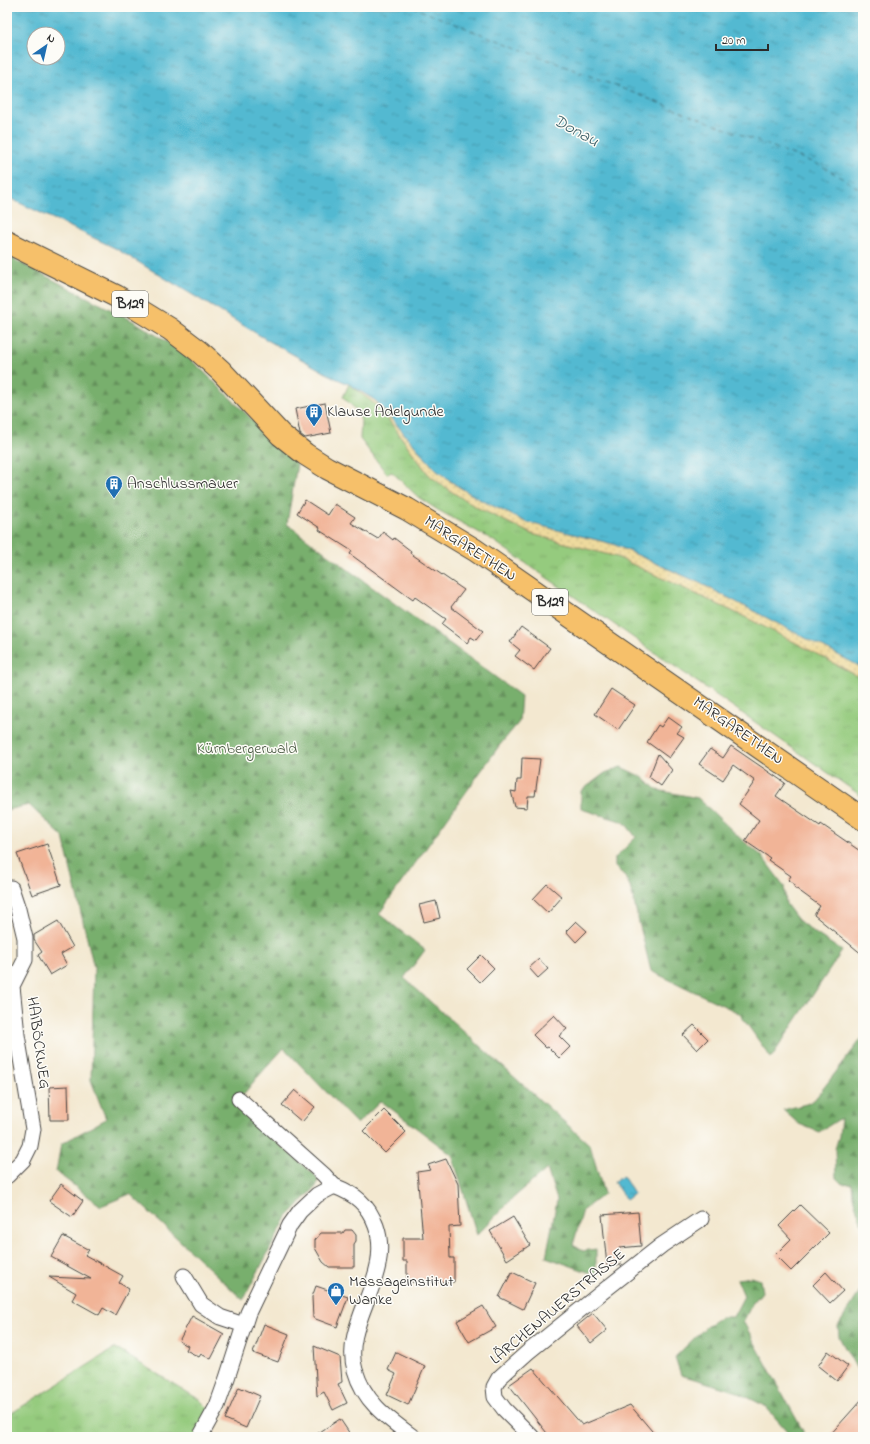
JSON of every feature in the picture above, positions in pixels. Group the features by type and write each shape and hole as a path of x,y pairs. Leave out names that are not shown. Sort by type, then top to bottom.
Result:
{"main road":[{"name":"MARGARETHEN","path":"7,242 116,296 170,329 194,347 238,389 281,435 305,454 327,468 407,509 475,550 863,818"}],"street":[{"name":"HAIBÖCKWEG","path":"7,1176 23,1160 30,1146 33,1129 17,1035 12,986 25,960 25,938 11,888"},
{"path":"239,1099 324,1175 334,1186 355,1196 372,1214 378,1231 380,1255 376,1275 358,1324 352,1347 354,1368 362,1388 373,1405 390,1421 413,1437"},
{"path":"200,1437 217,1406 253,1300 290,1225 300,1211 317,1195 334,1186"},
{"name":"LÄRCHENAUERSTRASSE","path":"532,1437 504,1409 495,1397 493,1392 494,1387 499,1378 528,1352 606,1289 662,1245 701,1219"},
{"path":"184,1276 200,1304 214,1314 244,1325"}],"green space":[{"name":"Kürnbergerwald","path":"7,256 137,323 172,345 199,367 297,464 287,524 521,696 519,722 499,746 379,914 425,950 404,978 590,1145 604,1194 583,1210 573,1245 583,1251 596,1249 596,1275 546,1257 557,1200 547,1169 512,1199 477,1235 452,1155 381,1101 357,1124 284,1048 234,1106 315,1175 318,1180 314,1189 287,1217 243,1300 130,1194 101,1206 56,1172 61,1144 106,1119 91,1080 94,968 63,837 29,805 7,810"},
{"path":"349,384 380,408 429,475 476,507 532,534 617,557 745,617 863,679 863,797 491,539 438,510 418,497 392,472 387,474 360,439 361,421 358,412 343,397"},
{"path":"621,767 642,777 657,790 698,798 741,839 761,855 784,886 786,904 798,920 842,951 771,1058 739,1013 651,971 630,886 624,875 615,867 615,858 636,837 624,822 581,809 581,791 605,773"},
{"path":"863,1037 863,1228 853,1197 852,1183 842,1184 836,1178 835,1149 839,1136 841,1118 819,1132 799,1124 783,1110 810,1103 815,1099"},
{"path":"752,1277 760,1280 762,1292 752,1304 742,1324 744,1323 803,1431 803,1437 785,1437 787,1431 765,1406 735,1391 681,1375 675,1357 708,1325 721,1317 733,1317 744,1296 737,1279"},
{"path":"863,1287 863,1380 839,1337 838,1326"},
{"path":"115,1348 200,1400 209,1409 196,1437 7,1437 7,1416"}],"sand":[{"path":"349,384 376,401 436,470 456,485 479,499 526,522 613,544 700,583 863,667 863,679 745,617 617,557 532,534 476,507 429,475 380,408"}],"water":[{"name":"Donau","path":"7,7 863,7 863,668 700,583 613,544 526,522 479,499 456,485 436,470 376,401 349,384 335,378 269,341 115,248 7,197"},
{"path":"623,1176 634,1194 626,1200 614,1182"}],"building":[{"name":"Klause Adelgunde","path":"325,403 331,433 305,438 300,434 295,409"},
{"path":"305,500 328,515 335,504 355,517 351,523 378,539 383,532 393,540 394,538 411,551 410,553 464,590 451,607 483,631 476,640 471,637 467,643 442,624 446,619 415,597 413,600 350,554 352,551 319,530 320,528 297,513"},
{"path":"521,627 550,648 534,670 515,656 520,650 510,642"},
{"path":"611,689 635,705 618,730 595,714"},
{"path":"668,717 682,727 677,733 684,737 669,758 647,742 658,725 661,727"},
{"path":"731,746 785,783 776,796 820,826 821,824 863,853 863,955 814,915 820,906 794,887 795,885 788,880 791,876 768,860 770,858 745,841 759,820 739,804 755,781 733,765 723,780 699,764 710,749 723,758"},
{"path":"658,754 672,770 661,786 649,777"},
{"path":"522,758 540,759 535,796 528,796 527,808 515,807 511,791 516,792 517,780 521,780"},
{"path":"47,844 61,885 32,895 17,854"},
{"path":"547,884 562,897 548,913 533,899"},
{"path":"436,901 440,918 424,922 419,905"},
{"path":"58,921 73,947 61,954 67,965 50,975 38,955 42,952 34,940 34,935"},
{"path":"576,921 587,931 576,942 566,931"},
{"path":"481,955 494,968 480,982 467,969"},
{"path":"539,959 548,969 538,978 529,968"},
{"path":"554,1015 567,1029 559,1036 570,1047 559,1058 533,1035"},
{"path":"694,1025 708,1039 697,1050 683,1035"},
{"path":"68,1086 69,1120 50,1120 49,1087"},
{"path":"295,1090 315,1107 302,1122 282,1105"},
{"path":"384,1110 406,1132 385,1153 363,1131"},
{"path":"446,1159 458,1184 460,1226 449,1227 450,1258 454,1258 454,1282 407,1282 407,1261 403,1261 403,1238 423,1238 417,1172 431,1170 428,1165"},
{"path":"61,1184 83,1201 72,1217 49,1201"},
{"path":"800,1205 829,1233 791,1271 775,1255 791,1239 779,1226"},
{"path":"638,1212 641,1246 619,1248 621,1265 607,1266 602,1215"},
{"path":"513,1217 530,1245 507,1260 490,1231"},
{"path":"345,1230 352,1230 356,1235 356,1241 354,1244 354,1267 329,1267 323,1262 315,1248 315,1240 321,1233 343,1233"},
{"path":"63,1236 89,1250 85,1255 123,1276 119,1283 129,1289 115,1315 103,1308 99,1315 72,1300 76,1293 49,1277 91,1279 51,1257"},
{"path":"512,1272 535,1283 523,1309 499,1297"},
{"path":"826,1272 843,1291 830,1303 813,1285"},
{"path":"316,1286 348,1297 337,1327 313,1318 312,1297"},
{"path":"483,1306 496,1327 469,1342 457,1321"},
{"path":"593,1313 607,1330 591,1343 577,1326"},
{"path":"192,1316 224,1334 211,1359 201,1354 199,1357 186,1350 188,1346 179,1341"},
{"path":"264,1324 289,1334 278,1362 253,1353"},
{"path":"314,1346 340,1357 342,1382 338,1384 347,1403 333,1410 324,1392 317,1396"},
{"path":"828,1351 848,1366 837,1381 818,1366"},
{"path":"396,1352 425,1366 408,1405 387,1395 396,1374 388,1370"},
{"path":"533,1368 582,1425 630,1405 657,1437 550,1437 509,1385"},
{"path":"239,1387 260,1396 246,1428 225,1419"},
{"path":"863,1398 863,1437 828,1437"},
{"path":"340,1419 352,1437 312,1437"}],"ferry route":[{"path":"412,7 822,166 863,191"}],"place":[{"name":"Klause Adelgunde","path":"314,427"},
{"name":"Anschlussmauer","path":"114,499"},
{"name":"Massageinstitut Wanke","path":"336,1306"}]}
